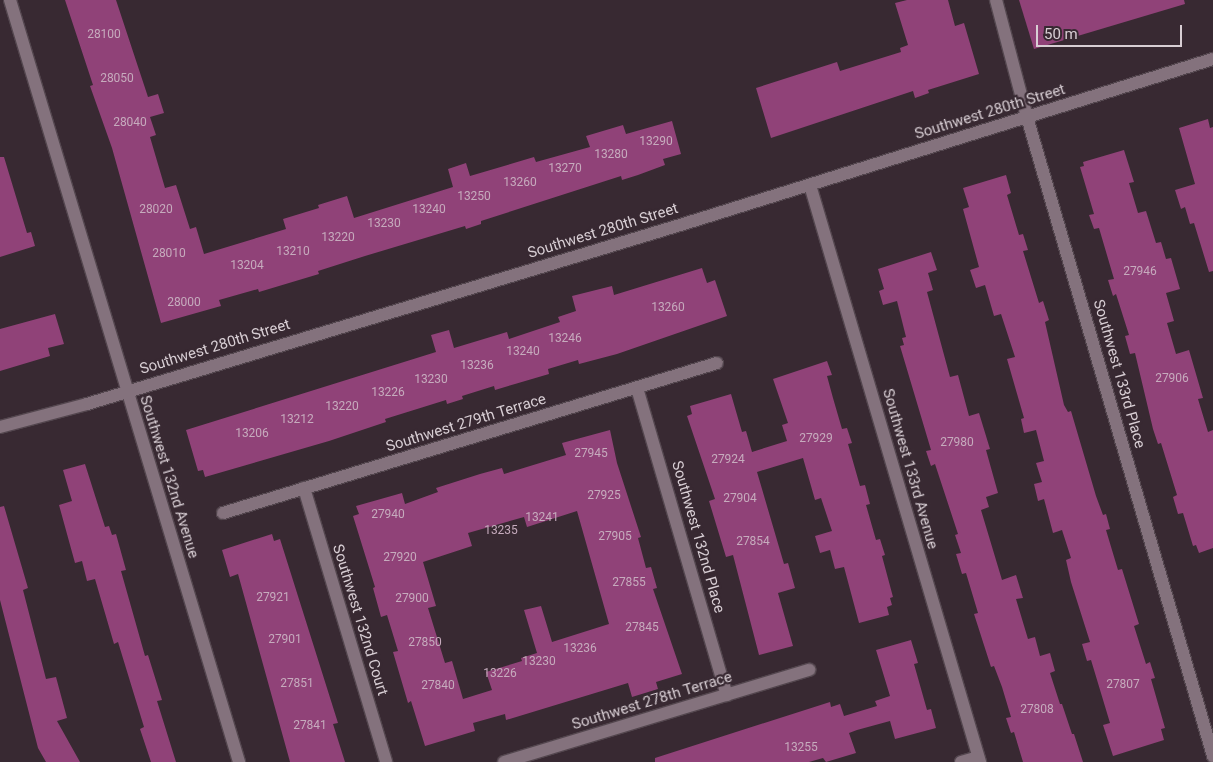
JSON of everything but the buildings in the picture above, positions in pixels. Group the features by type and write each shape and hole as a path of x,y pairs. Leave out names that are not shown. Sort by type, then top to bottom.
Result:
{"street":[{"name":"Southwest 132nd Avenue","path":"10,0 239,762"},
{"name":"Southwest 133rd Place","path":"996,0 1027,118 1213,756"},
{"name":"Southwest 280th Street","path":"0,426 126,391 810,186 1213,59"},
{"name":"Southwest 133rd Avenue","path":"810,186 979,759"},
{"name":"Southwest 279th Terrace","path":"223,513 717,363"},
{"name":"Southwest 132nd Place","path":"637,388 727,695"},
{"name":"Southwest 132nd Court","path":"304,488 386,762"},
{"name":"Southwest 278th Terrace","path":"504,762 809,670"},
{"path":"961,762 979,759"}]}
